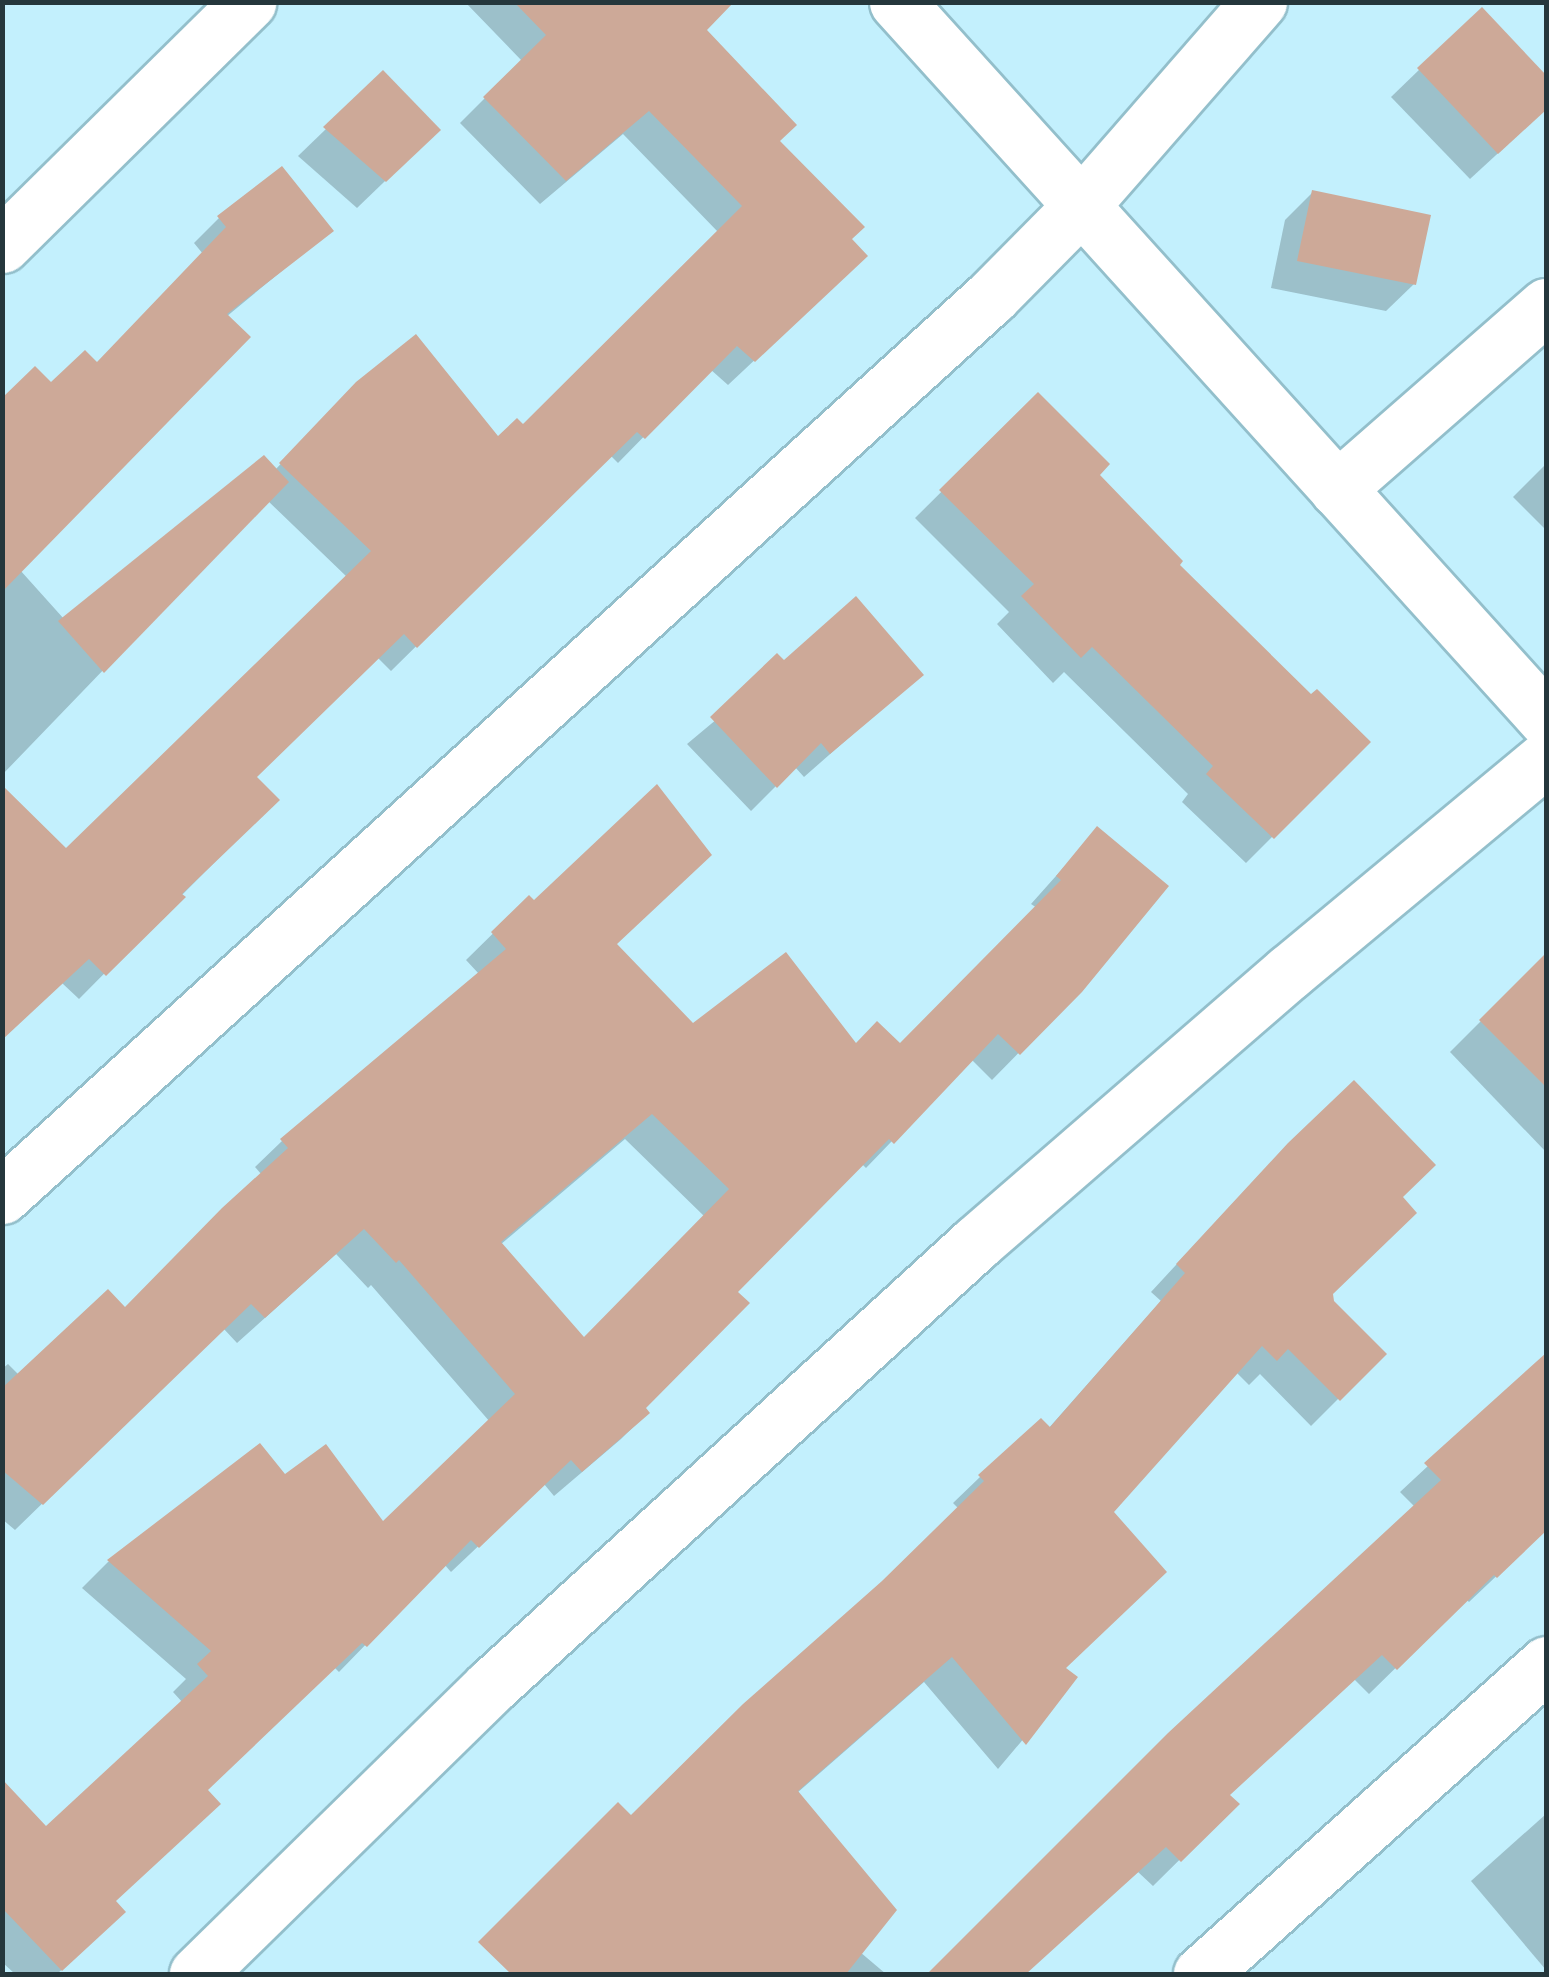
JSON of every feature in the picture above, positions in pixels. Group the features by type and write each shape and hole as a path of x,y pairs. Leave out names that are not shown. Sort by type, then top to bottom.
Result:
{"street":[{"path":"2,245 248,2"},
{"path":"897,2 1079,208 1546,719"},
{"path":"2,1196 968,319 1079,208 1259,2"},
{"path":"1337,489 1546,306"},
{"path":"197,1974 490,1687 976,1242 1289,972 1546,759"},
{"path":"1201,1974 1546,1664"}],"building":[{"path":"514,2 734,2 707,30 797,125 780,141 865,227 852,239 868,256 755,362 737,346 645,439 637,432 417,648 404,634 257,777 280,800 182,894 186,897 106,976 89,959 2,1040 2,785 66,848 371,551 279,463 356,382 416,334 498,436 517,418 523,424 742,206 649,111 566,181 483,97 546,35"},
{"path":"1482,7 1546,75 1546,110 1498,154 1417,68"},
{"path":"383,70 441,130 386,182 323,127"},
{"path":"282,166 334,231 227,314 251,337 2,592 2,398 35,366 51,382 85,350 97,362 226,227 217,216"},
{"path":"1312,190 1431,215 1416,285 1297,261"},
{"path":"1038,392 1110,464 1100,475 1183,561 1180,565 1311,694 1317,689 1371,742 1274,839 1206,774 1213,766 1092,647 1081,658 1021,596 1034,584 939,490"},
{"path":"264,455 289,482 104,673 58,621"},
{"path":"856,596 924,675 830,754 821,743 777,788 710,717 777,653 784,660"},
{"path":"657,784 712,855 617,944 693,1023 786,952 856,1043 877,1021 900,1043 1061,880 1056,876 1097,826 1169,886 1082,992 1020,1055 998,1034 894,1144 889,1139 738,1292 750,1303 646,1408 650,1413 582,1472 571,1460 479,1548 471,1540 367,1647 362,1643 208,1790 221,1804 116,1901 126,1912 62,1971 2,1908 2,1779 46,1826 208,1676 197,1664 211,1651 107,1560 260,1443 285,1474 326,1444 383,1521 515,1394 399,1260 396,1263 364,1229 265,1318 251,1304 43,1505 2,1470 2,1388 108,1289 125,1307 222,1208 288,1148 280,1139 506,949 491,932 529,895 534,900","holes":["652,1114 729,1189 584,1337 501,1242"]},
{"path":"1546,953 1546,1087 1479,1020"},
{"path":"1354,1080 1436,1165 1403,1197 1417,1213 1333,1294 1334,1301 1387,1354 1340,1401 1288,1349 1277,1361 1262,1346 1114,1512 1167,1572 1066,1668 1078,1677 1026,1745 952,1657 798,1791 897,1910 846,1974 511,1974 478,1942 618,1802 631,1815 743,1704 882,1581 984,1481 978,1475 1041,1418 1050,1427 1185,1273 1176,1264 1288,1143"},
{"path":"1546,1353 1546,1531 1497,1578 1494,1575 1397,1670 1382,1655 1230,1795 1240,1804 1181,1862 1166,1847 1026,1974 927,1974 1168,1733 1441,1480 1424,1463"}]}
